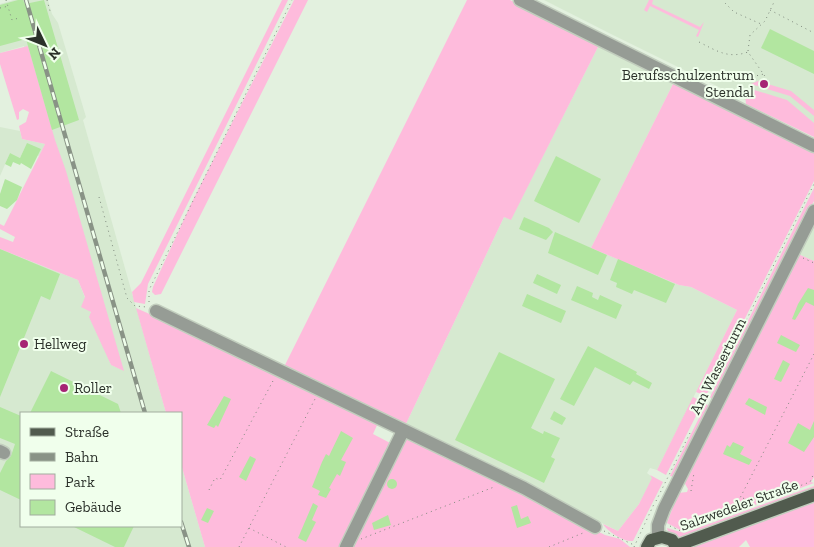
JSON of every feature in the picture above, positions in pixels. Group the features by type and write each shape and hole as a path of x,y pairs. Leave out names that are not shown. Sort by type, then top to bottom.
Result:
{"main road":[{"name":"Salzwedeler Straße","path":"676,546 814,495"},
{"path":"638,546 651,540 658,531 676,546"}],"street":[{"path":"520,0 814,146"},
{"name":"Am Wasserturm","path":"658,531 664,509 814,212"},
{"path":"153,308 505,479 595,527"},
{"path":"347,545 403,430"}],"path":[{"path":"6,0 12,20 20,18"},
{"path":"47,0 50,12 47,12"},
{"path":"153,308 148,298 151,285 292,0"},
{"path":"769,82 748,52 750,35 762,24 775,0"},
{"path":"725,3 734,12 762,24"},
{"path":"0,8 9,6"},
{"path":"770,10 814,33"},
{"path":"699,42 726,56 748,52"},
{"path":"734,100 747,78 764,74"},
{"path":"719,375 814,184"},
{"path":"99,197 127,298 135,306 153,308"},
{"path":"803,258 814,263"},
{"path":"814,354 740,498 750,499 783,492 810,482 814,473"},
{"path":"209,490 215,478 220,480 279,369"},
{"path":"239,547 319,389"},
{"path":"549,547 595,527 638,546 644,524 693,427"},
{"path":"691,491 694,473"},
{"path":"347,545 499,485 505,479"},
{"path":"644,524 658,531 669,525 681,532 686,531"},
{"path":"249,528 286,547"}],"shaded area":[{"path":"14,0 48,0 52,14 58,23 86,117 83,120 166,412 20,412 20,527 182,527 182,467 205,547 0,547 0,249 78,280 111,365 123,370 24,46 0,53 0,4"},
{"name":"Berufsschulzentrum Stendal","path":"544,0 814,0 814,134 613,35"},
{"path":"599,45 674,82 591,248 679,285 691,287 737,310 657,470 650,468 647,473 653,478 639,504 618,531 405,426 504,217 511,219"},
{"path":"0,127 20,131 22,139 45,144 39,156 24,150 20,158 10,153 0,176"},
{"path":"814,222 814,261 798,254"}],"green space":[{"path":"282,0 288,0 148,284 145,304 134,302 132,292 141,283"},
{"path":"294,0 308,0 161,294 155,295 152,292 153,287 191,204"},
{"path":"467,0 510,0 599,45 511,220 504,217 405,426 284,367"},
{"path":"649,0 653,0 652,4 700,27 704,22 698,37 696,36 699,30 650,6 647,12 644,10"},
{"path":"28,46 124,371 111,365 89,317 91,312 81,307 85,297 78,280 0,249 0,237 13,242 15,237 0,229 0,224 4,226 45,144 22,139 19,126 26,122 29,112 23,109 19,112 19,119 17,120 0,64 0,53"},
{"path":"758,81 791,91 814,110 814,116 790,96 751,84"},
{"path":"674,82 814,151 814,181 706,396 696,392 737,310 691,287 679,285 591,248"},
{"path":"751,89 787,100 814,123 814,137 746,104 745,94"},
{"path":"814,188 814,201 712,399 710,397"},
{"path":"798,254 814,261 814,477 811,482 814,483 682,531 667,523 678,493 687,492 688,489 684,482"},
{"path":"136,308 199,336 378,423 373,434 392,444 341,547 205,547 182,467 182,412 166,412"},
{"path":"693,397 703,402 666,475 657,470"},
{"path":"706,404 709,406 674,477 670,476"},
{"path":"406,437 605,535 620,539 630,547 351,547"},
{"path":"650,475 663,482 633,541 616,536 603,524 618,531 639,504 652,478"},
{"path":"814,486 814,490 681,538 669,534 667,528 684,533"},
{"path":"814,499 814,547 750,547 746,540 739,547 692,547"}],"building":[{"path":"23,0 25,4 44,0 79,120 52,130 26,39 0,46 0,5"},
{"path":"770,29 814,51 814,74 761,48"},
{"path":"27,143 41,149 31,169 21,163 20,165 13,162 11,167 5,164 10,153 20,158"},
{"path":"556,156 601,179 579,223 534,201"},
{"path":"5,179 22,187 17,200 7,209 0,206 0,194"},
{"path":"524,217 549,228 553,232 546,240 519,229"},
{"path":"555,232 607,255 598,275 548,253"},
{"path":"0,249 60,274 50,300 41,296 0,397"},
{"path":"618,259 675,284 666,303 634,290 632,294 616,287 617,283 610,280"},
{"path":"537,274 561,285 557,294 533,283"},
{"path":"577,286 593,293 592,297 598,300 600,295 622,305 616,319 571,300"},
{"path":"808,288 814,290 814,306 806,302 795,320 792,319 798,304"},
{"path":"527,294 566,311 561,323 522,306"},
{"path":"781,335 800,345 796,352 777,343"},
{"path":"588,346 637,372 636,374 652,383 649,389 633,381 630,385 595,367 574,406 560,399"},
{"path":"499,352 555,379 531,428 543,434 544,431 560,438 551,457 555,459 544,483 455,440"},
{"path":"783,360 790,364 781,382 774,379"},
{"name":"Roller","path":"51,371 118,404 121,412 30,412"},
{"path":"224,396 231,399 218,427 216,425 214,428 207,425"},
{"path":"749,398 767,407 765,415 745,404"},
{"path":"0,407 20,416 20,500 0,490 0,473 11,456 15,444 0,438"},
{"path":"554,411 566,418 562,425 550,419"},
{"path":"814,421 814,437 804,452 788,443 798,423 810,430"},
{"path":"341,431 353,438 341,460 346,462 340,476 337,474 326,498 318,495 320,491 312,487 326,454 329,456"},
{"path":"733,442 744,447 740,454 752,460 749,465 723,454 727,445 730,447"},
{"path":"250,456 256,459 246,481 239,477"},
{"path":"390,479 394,479 397,484 396,488 390,489 387,486 387,482"},
{"path":"313,503 318,506 312,520 316,522 306,542 298,538"},
{"path":"517,505 521,519 528,516 531,523 517,528 511,507"},
{"path":"207,508 214,511 208,523 201,520"},
{"path":"388,515 391,525 374,530 372,523"},
{"path":"74,527 134,527 124,547 115,547"}],"railway":[{"path":"26,0 145,412"},
{"path":"182,525 189,547"}],"place":[{"name":"Berufsschulzentrum Stendal","path":"764,84"},
{"name":"Hellweg","path":"24,344"},
{"name":"Roller","path":"64,388"}]}
